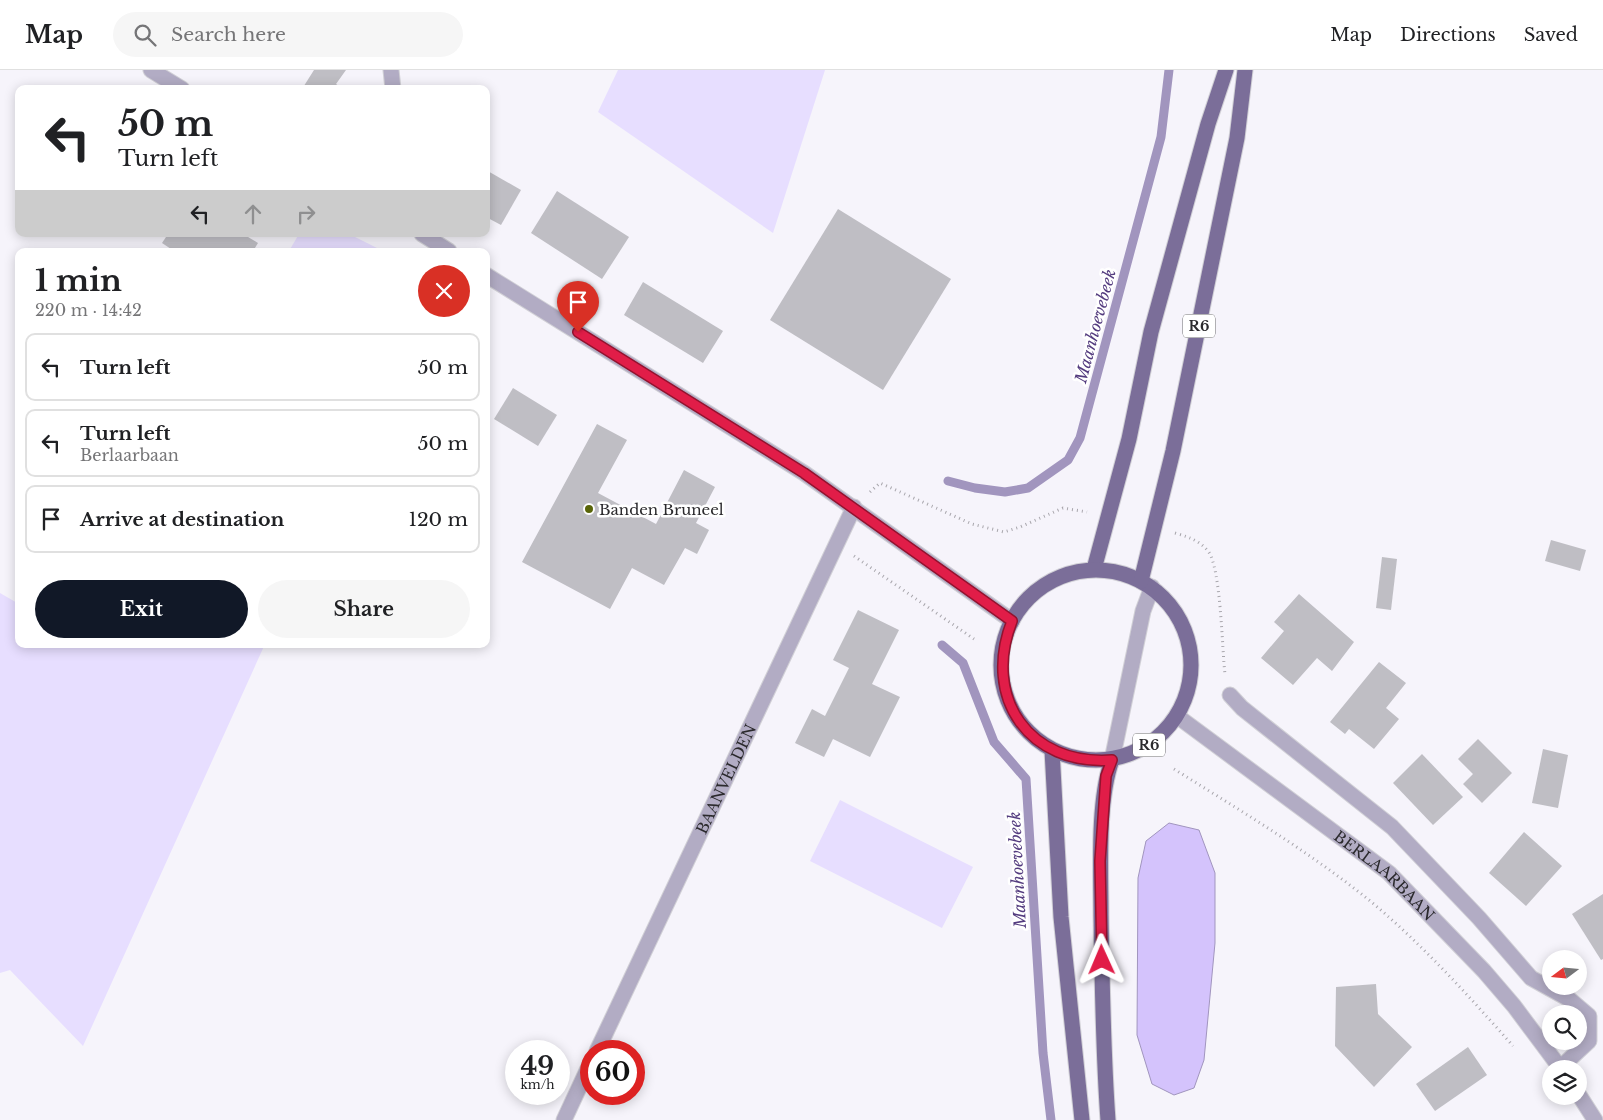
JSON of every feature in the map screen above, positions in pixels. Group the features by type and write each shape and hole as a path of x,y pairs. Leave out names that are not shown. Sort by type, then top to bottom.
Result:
{"main road":[{"path":"1094,569 1129,439 1150,332 1208,124 1226,70"},
{"name":"R6","path":"1146,584 1237,138 1245,70"},
{"name":"R6","path":"1094,569 1119,572 1146,584 1170,604 1183,624 1190,647 1192,671 1188,694 1177,716 1156,740 1128,756 1112,760 1094,761 1072,758 1052,750 1036,740 1012,711 1001,675 1005,638 1012,621 1026,600 1046,584 1070,573 1094,569"},
{"path":"1052,750 1061,917 1082,1120"},
{"name":"R6","path":"1108,1120 1103,1059 1100,861 1106,776 1112,760"}],"street":[{"path":"151,70 175,85"},
{"path":"391,70 392,85"},
{"path":"427,237 444,248"},
{"path":"490,277 712,415 854,507 1012,621"},
{"name":"BAANVELDEN","path":"601,1040 854,507"},
{"path":"1112,760 1146,584"},
{"path":"1230,695 1242,708 1392,827 1479,918 1531,978 1570,999 1589,1016 1589,1041 1569,1060"},
{"name":"BERLAARBAAN","path":"1177,716 1389,872 1484,970 1514,1006 1553,1060"},
{"path":"564,1120 580,1086"},
{"path":"1585,1105 1595,1120"}],"path":[{"path":"854,507 880,483 972,524 1004,532 1062,508 1088,512"},
{"path":"1172,532 1197,540 1210,553 1218,593 1225,669 1230,695"},
{"path":"849,552 974,639"},
{"path":"1174,769 1282,837 1369,901 1454,980 1516,1049"}],"shaded area":[{"path":"618,70 825,70 773,233 598,112"},
{"path":"297,237 355,237 377,248 291,248"},
{"path":"0,593 15,602 15,648 263,648 83,1046 10,970 0,973"},
{"path":"840,800 973,867 942,928 810,861"},
{"path":"1169,823 1199,830 1215,873 1215,943 1204,1060 1194,1088 1174,1095 1152,1084 1137,1035 1138,878 1146,841"}],"building":[{"path":"314,70 346,70 336,84 337,85 305,85"},
{"path":"490,172 521,190 501,225 490,219"},
{"path":"557,191 629,237 602,279 531,233"},
{"path":"838,209 951,279 883,390 770,320"},
{"path":"166,237 248,237 258,243 255,248 170,248 162,243"},
{"path":"643,282 723,331 703,363 624,315"},
{"path":"513,388 557,415 538,446 494,419"},
{"name":"Banden Bruneel","path":"597,424 627,440 598,493 656,524 684,470 715,487 696,523 709,530 697,554 685,548 664,585 632,568 610,609 522,562"},
{"path":"1551,540 1586,550 1580,571 1545,561"},
{"path":"1382,557 1397,559 1391,610 1376,608"},
{"path":"1299,594 1354,642 1332,671 1317,658 1293,685 1261,658 1284,631 1274,622"},
{"path":"858,610 899,630 872,684 900,697 870,757 833,739 824,757 795,743 812,709 825,716 849,668 833,660"},
{"path":"1379,662 1406,683 1386,708 1399,719 1374,749 1349,729 1345,734 1330,722"},
{"path":"1478,739 1512,773 1482,803 1463,784 1473,774 1458,759"},
{"path":"1543,749 1568,755 1558,808 1532,803"},
{"path":"1422,754 1463,797 1433,825 1393,783"},
{"path":"1524,832 1562,866 1526,906 1489,873"},
{"path":"1603,894 1603,959 1601,960 1572,914"},
{"path":"1376,984 1378,1014 1412,1047 1374,1087 1335,1046 1336,987"},
{"path":"1468,1047 1487,1075 1435,1111 1416,1084"}],"waterway":[{"name":"Maanhoevebeek","path":"948,481 975,488 1005,492 1028,488 1068,460 1080,438 1161,137 1169,70"},
{"name":"Maanhoevebeek","path":"942,645 963,663 994,742 1026,779 1043,1053 1051,1120"}],"place":[{"name":"Banden Bruneel","path":"589,509"}],"route":[{"path":"578,332 804,473 1012,621 1005,638 1001,675 1012,711 1036,740 1052,750 1072,758 1094,761 1112,760 1106,776 1100,861 1102,960"}]}
